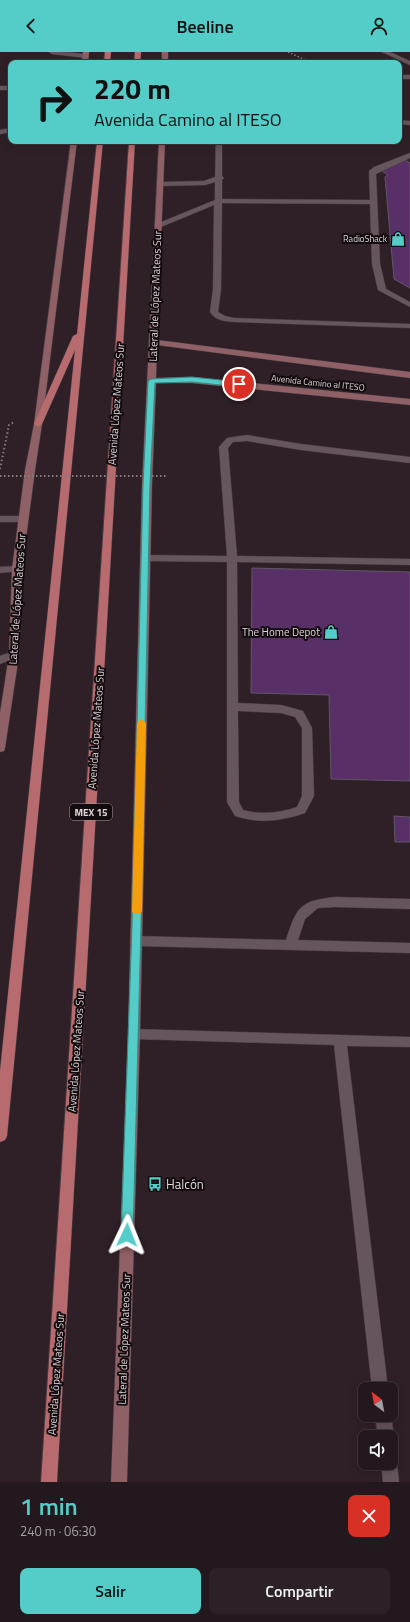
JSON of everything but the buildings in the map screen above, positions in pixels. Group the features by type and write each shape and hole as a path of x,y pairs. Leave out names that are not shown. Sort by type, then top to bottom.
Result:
{"main road":[{"name":"Lateral de López Mateos Sur","path":"0,748 14,655 17,570 30,470 38,424 74,144"},
{"path":"0,1136 100,144"},
{"name":"Avenida López Mateos Sur","path":"50,1482 132,144"},
{"name":"Lateral de López Mateos Sur","path":"119,1482 134,1034 145,558 151,381 162,144"},
{"path":"38,424 81,326"},
{"name":"Avenida Camino al ITESO","path":"153,342 410,374"},
{"name":"Avenida Camino al ITESO","path":"151,381 192,380 410,402"}],"street":[{"path":"52,52 86,54"},
{"path":"385,52 410,62"},
{"path":"219,144 220,178 217,289 214,312 218,318 234,320 410,326"},
{"path":"410,155 377,169 372,173 376,264 382,290 410,305"},
{"path":"160,184 205,183 220,178"},
{"path":"158,225 219,201 373,202"},
{"path":"232,707 281,709 299,714 307,728 308,796 301,810 282,816 248,816 239,813 233,802 232,707 232,559 223,447 230,440 247,438 301,447 410,460"},
{"path":"0,519 24,519"},
{"path":"145,558 410,562"},
{"path":"0,570 17,570"},
{"path":"0,660 14,655"},
{"path":"291,944 300,916 315,904 335,902 410,904"},
{"path":"136,941 410,948"},
{"path":"134,1034 410,1042"},
{"path":"340,1040 379,1382"},
{"path":"390,1470 391,1482"}],"path":[{"path":"288,52 305,60"},
{"path":"0,476 168,476"}],"slow traffic":[{"path":"137,911 141,723"}],"place":[{"name":"RadioShack","path":"398,239"},
{"name":"The Home Depot","path":"331,632"},
{"name":"Halcón","path":"155,1184"}],"route":[{"path":"127,1235 134,1034 147,485 151,381 192,380 239,384"}]}
